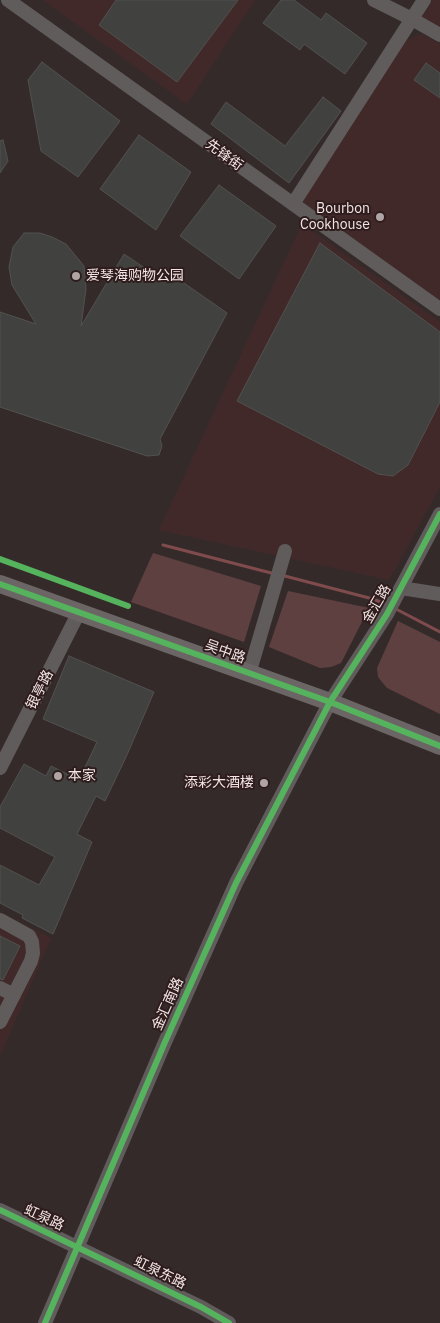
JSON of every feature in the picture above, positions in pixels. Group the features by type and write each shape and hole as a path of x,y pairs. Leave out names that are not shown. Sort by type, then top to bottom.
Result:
{"main road":[{"name":"吴中路","path":"0,584 330,702 440,746"}],"street":[{"name":"先锋街","path":"8,0 440,309"},
{"path":"374,0 440,35"},
{"path":"293,204 424,0"},
{"name":"金汇路","path":"330,702 387,614 440,514"},
{"path":"249,674 284,554"},
{"path":"399,591 440,594"},
{"name":"银亭路","path":"0,768 79,612"},
{"name":"金汇南路","path":"45,1323 165,1042 236,883 330,702"},
{"path":"0,920 25,933 32,942 33,953 31,961 0,1022"},
{"path":"0,988 14,995"},
{"name":"虹泉路","path":"0,1210 78,1247"},
{"name":"虹泉东路","path":"78,1247 201,1307 229,1323"}],"shaded area":[{"path":"43,0 255,0 187,104"},
{"path":"433,0 440,0 440,27 422,17"},
{"path":"422,34 440,44 439,300 301,201 405,41"},
{"path":"302,224 440,322 440,487 389,580 159,530"},
{"path":"153,553 261,586 244,642 131,602"},
{"path":"288,591 369,608 341,663 331,667 320,668 269,647"},
{"path":"398,621 440,642 440,714 387,688 378,677 377,668"},
{"path":"0,912 51,938 0,1056"}],"building":[{"path":"116,0 238,0 177,82 99,25"},
{"path":"281,0 294,0 321,20 326,13 367,43 345,74 304,44 300,50 263,23"},
{"path":"42,62 120,121 78,177 41,151 28,80"},
{"path":"426,63 440,73 440,98 414,80"},
{"path":"323,97 341,111 289,183 211,124 226,102 285,146"},
{"path":"139,135 191,172 156,230 100,189"},
{"path":"3,140 8,161 0,173 0,141"},
{"path":"219,185 276,226 239,279 180,236"},
{"path":"24,233 40,233 66,244 84,266 86,289 81,326 124,254 161,279 181,281 227,313 160,439 162,446 159,455 147,456 0,407 0,312 36,324 12,285 9,267 13,247"},
{"path":"320,243 440,332 440,402 408,465 393,476 378,474 237,401"},
{"path":"69,656 154,692 105,801 96,796 77,834 92,842 53,934 22,918 23,915 0,903 0,865 39,885 55,857 0,828 0,807 24,764 46,776 51,766 79,780 97,742 43,719"},
{"path":"0,936 20,946 3,980 0,979"}],"waterway":[{"path":"163,545 275,574"},
{"path":"281,575 373,599 388,605"},
{"path":"394,608 440,632"}],"cycle path":[{"path":"45,1323 165,1042 236,883 330,702 387,614 440,514"},
{"path":"0,559 128,606"},
{"path":"0,584 330,702 440,746"},
{"path":"0,1210 201,1307 229,1323"}],"place":[{"name":"Bourbon Cookhouse","path":"380,217"},
{"name":"爱琴海购物公园","path":"76,276"},
{"name":"本家","path":"58,776"},
{"name":"添彩大酒楼","path":"264,783"}]}
